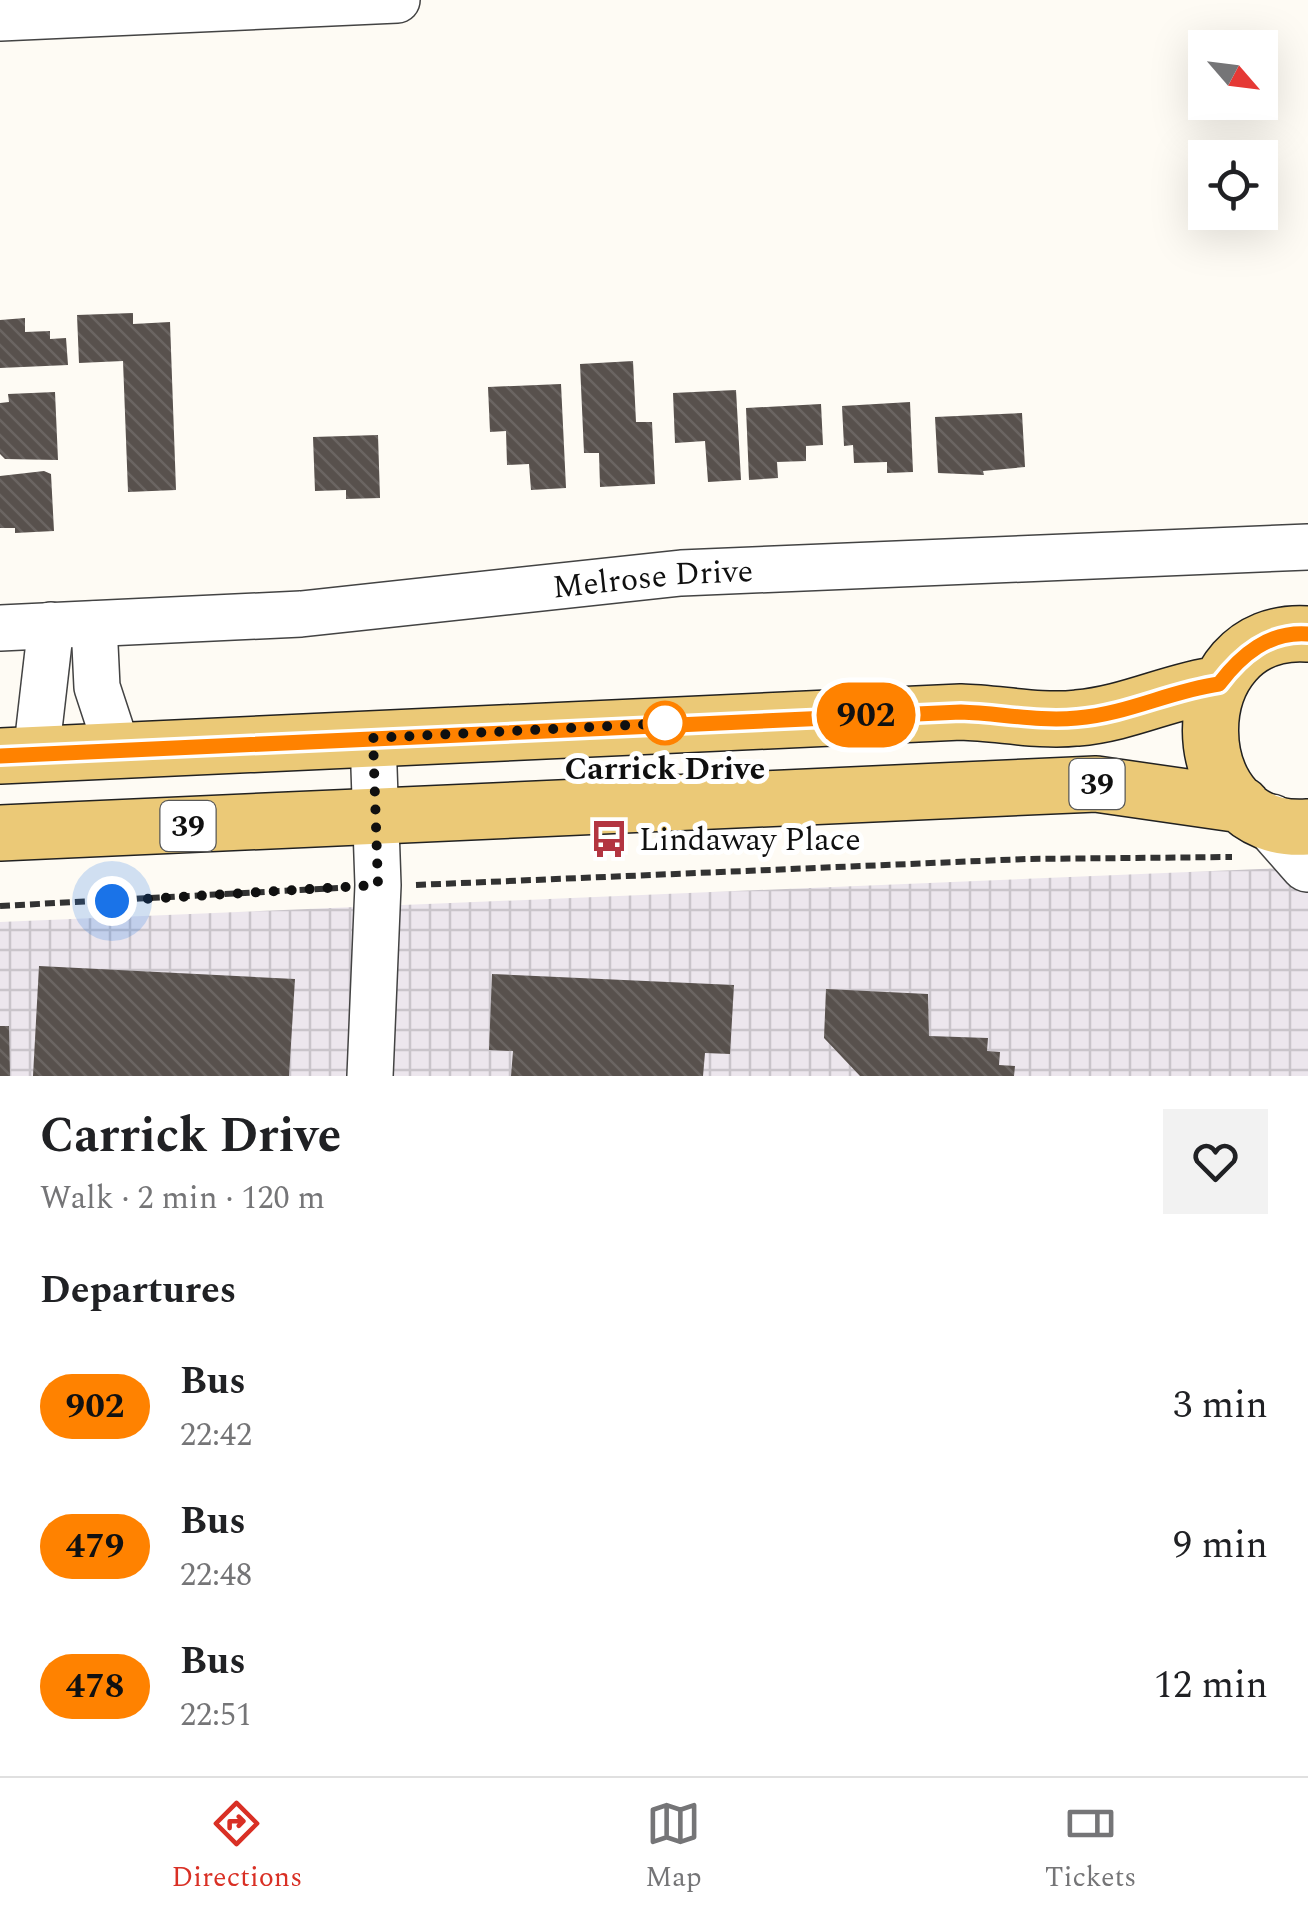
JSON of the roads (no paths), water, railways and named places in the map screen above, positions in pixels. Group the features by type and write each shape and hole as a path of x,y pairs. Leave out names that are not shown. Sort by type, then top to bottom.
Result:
{"main road":[{"path":"1265,828 1221,780 1209,749 1208,716 1219,684 1238,659 1265,641 1308,634"},
{"name":"39","path":"18,756 117,748 961,712 1072,719 1143,706 1190,688 1219,684"},
{"name":"39","path":"0,834 1096,784 1265,828"}],"street":[{"path":"0,18 398,0"},
{"name":"Melrose Drive","path":"0,628 301,614 680,574 1308,547"},
{"path":"72,625 117,748"},
{"path":"18,756 72,625"},
{"path":"370,1076 378,885 373,738"},
{"path":"1265,828 1308,864"}],"place":[{"name":"Carrick Drive","path":"665,723"},
{"name":"Lindaway Place","path":"609,839"}]}
